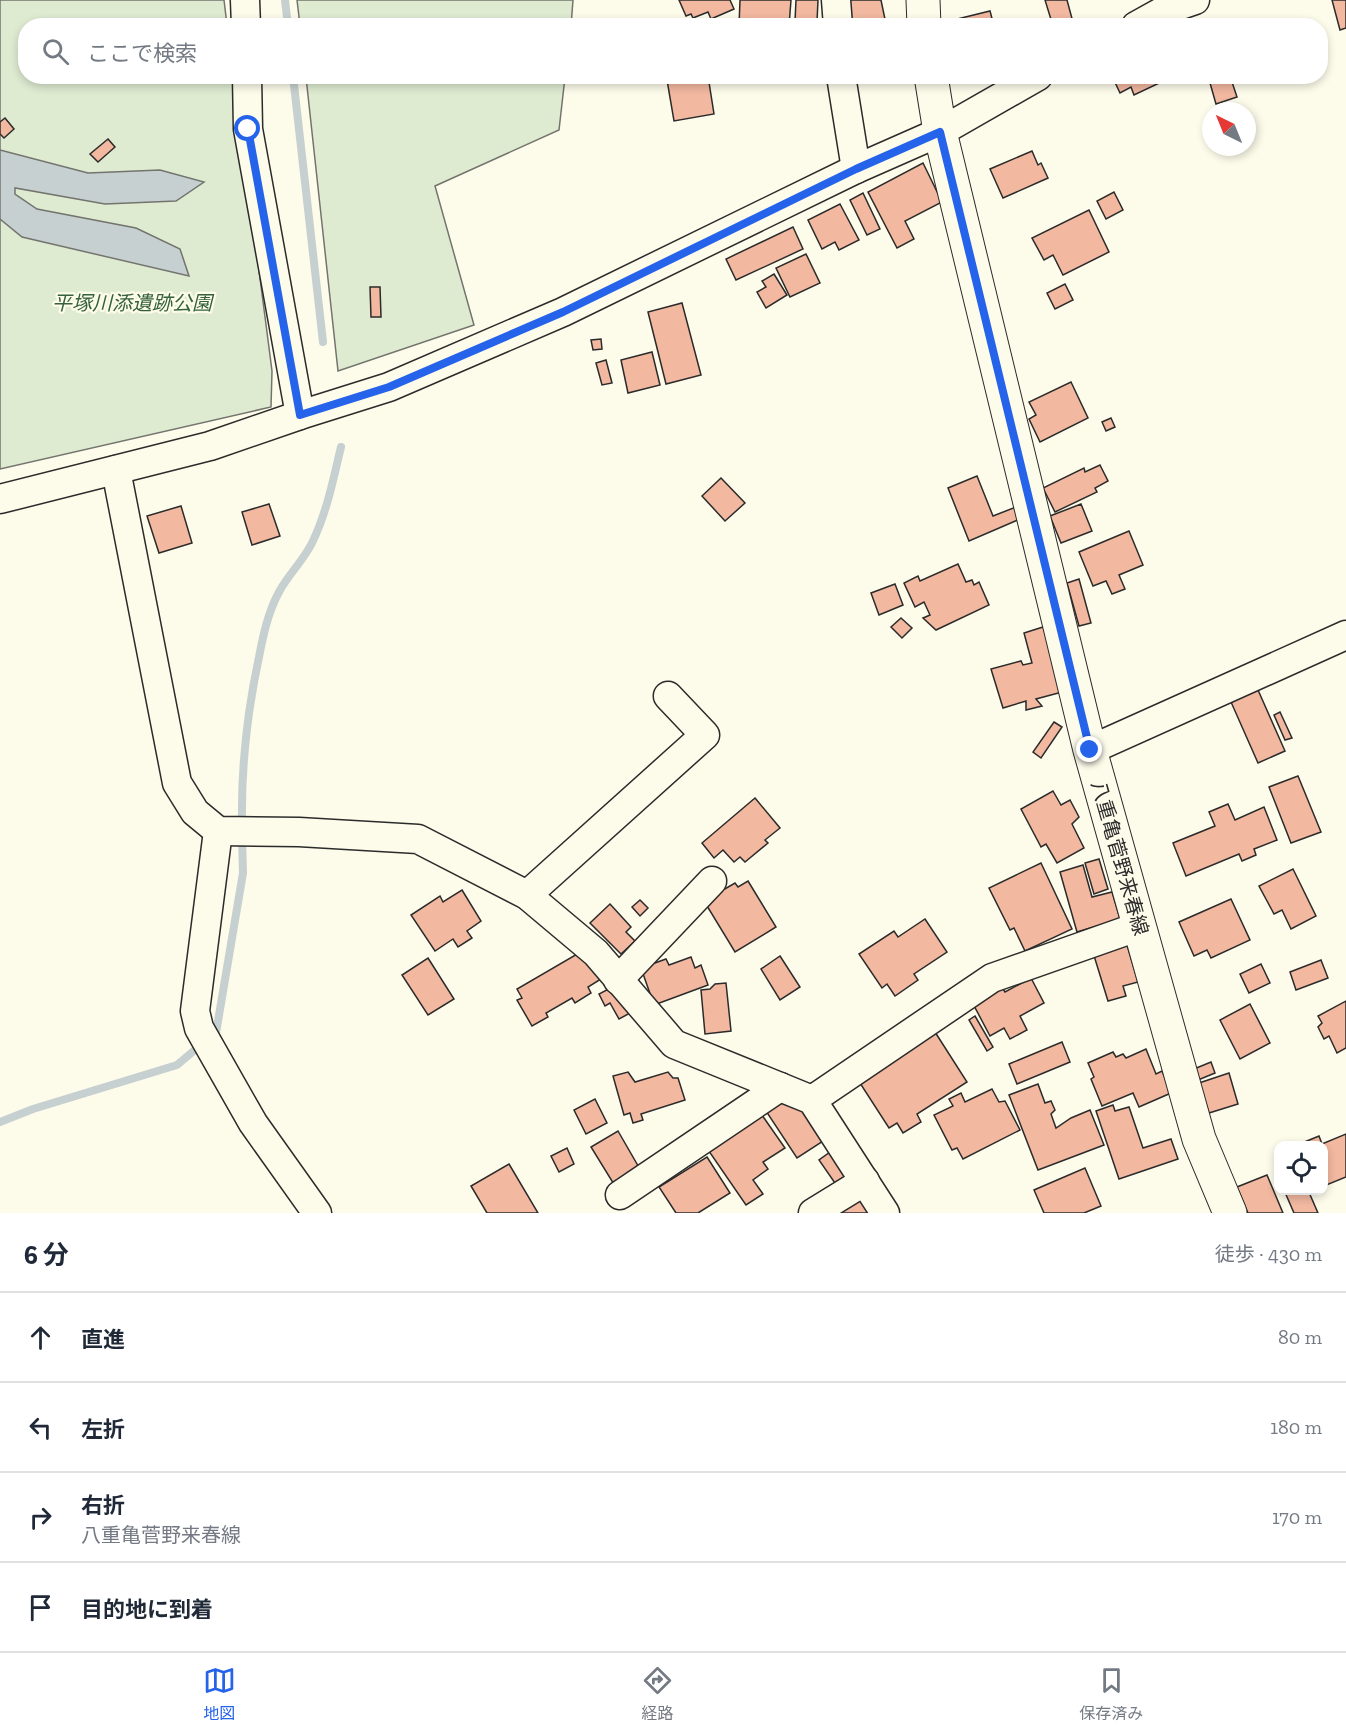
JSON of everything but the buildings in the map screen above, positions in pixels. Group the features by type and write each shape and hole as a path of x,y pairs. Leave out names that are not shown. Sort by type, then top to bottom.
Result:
{"main road":[{"path":"923,0 924,18"},
{"name":"八重亀菅野来春線","path":"932,84 940,132 1090,750 1199,1139 1223,1211"}],"street":[{"path":"245,0 246,18"},
{"path":"836,0 837,18"},
{"path":"1150,18 1195,0"},
{"path":"247,84 248,129 300,415"},
{"path":"842,84 856,169"},
{"path":"0,499 210,446 389,387 553,316 856,169 940,132 1024,84"},
{"path":"116,471 177,783 195,812 218,831 299,832 418,839 527,895 596,953 674,1044 812,1100 885,1213"},
{"path":"1090,750 1346,635"},
{"path":"527,895 705,735 668,696"},
{"path":"218,831 195,1011 198,1028 254,1124 316,1213"},
{"path":"618,980 712,881"},
{"path":"812,1100 992,978 1140,926"},
{"path":"620,1195 780,1087"},
{"path":"813,1213 865,1181"}],"green space":[{"name":"平塚川添遺跡公園","path":"0,0 224,0 226,18 18,18 18,84 235,84 272,371 271,407 0,469"},
{"path":"297,0 573,0 572,18 299,18"},
{"path":"307,84 564,84 559,130 435,186 474,325 338,371"}],"shaded area":[{"path":"0,150 88,173 160,170 204,182 176,201 105,204 15,188 15,194 37,209 136,228 180,249 189,276 22,237 0,219"}],"waterway":[{"path":"285,0 287,18"},
{"path":"294,84 323,342"},
{"path":"242,825 246,741 251,699 264,632 279,592 308,550 322,520 341,447"},
{"path":"211,1037 216,1033 243,873 242,837"},
{"path":"0,1122 33,1109 177,1065 202,1044"}],"route":[{"path":"248,129 300,415 389,387 563,312 856,169 940,132 1090,750"}]}
